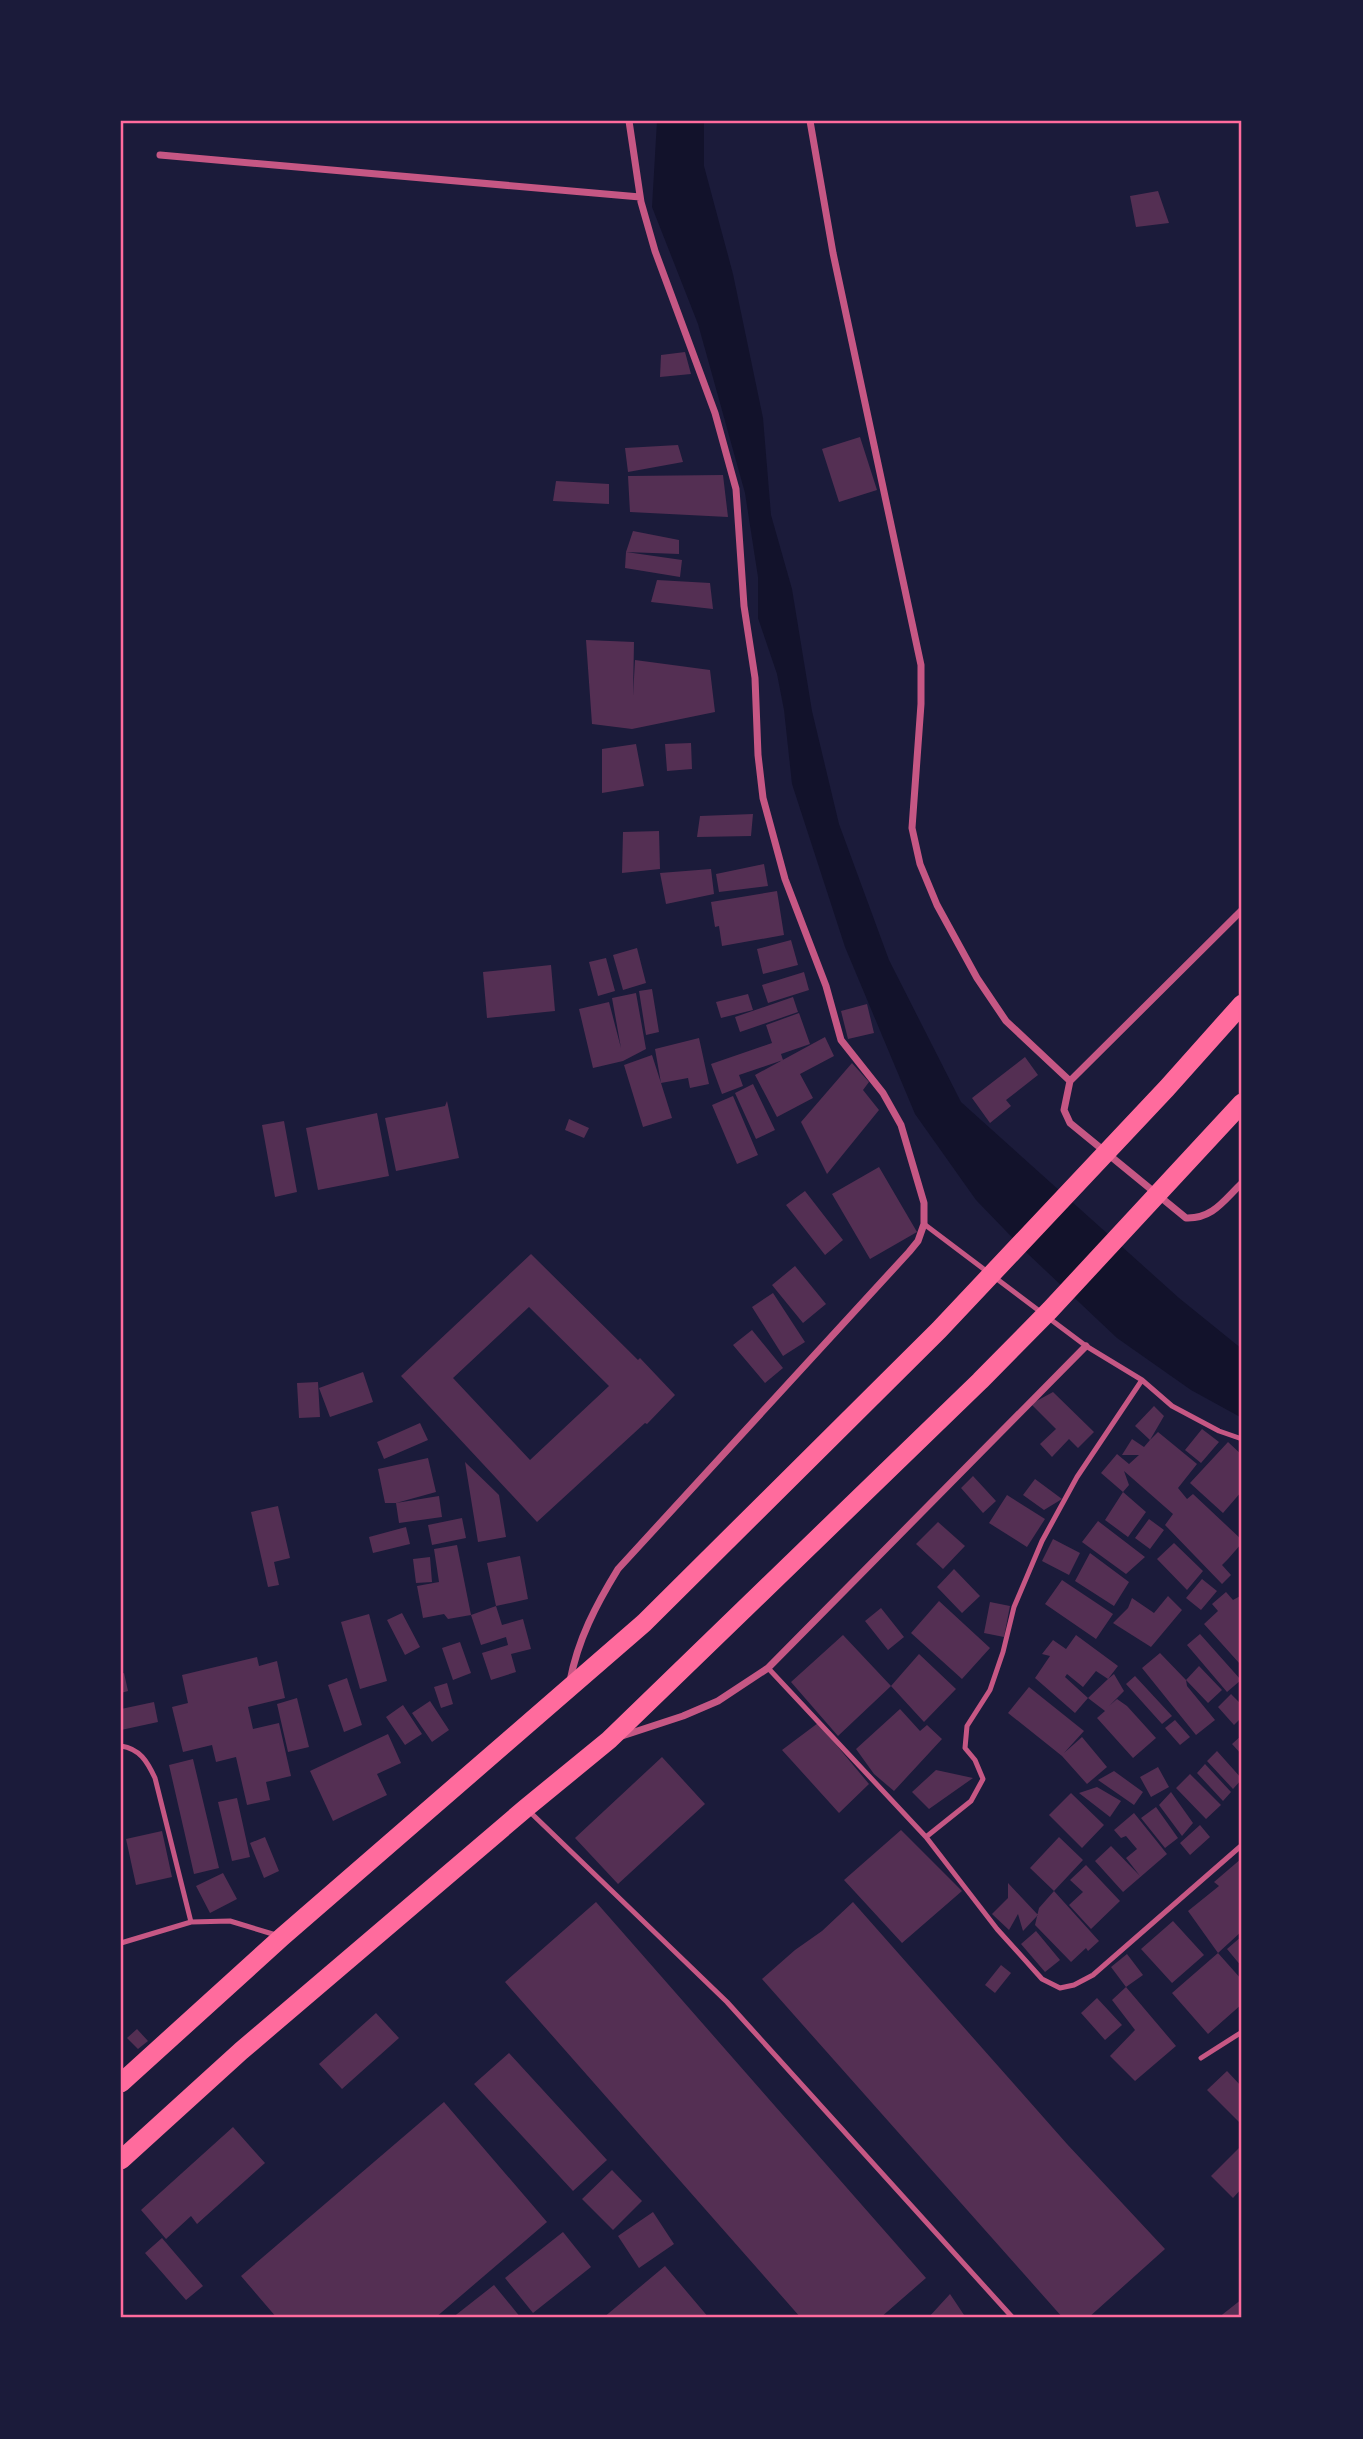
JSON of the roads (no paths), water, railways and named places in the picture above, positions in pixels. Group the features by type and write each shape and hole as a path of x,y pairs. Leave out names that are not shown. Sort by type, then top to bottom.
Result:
{"highway":[{"path":"121,2083 282,1937 653,1613 939,1330 1167,1088 1242,1004"},
{"path":"121,2160 241,2051 609,1740 980,1381 1242,1103"}],"street":[{"path":"569,1688 575,1657 593,1610 618,1569 909,1252 918,1241 924,1224 924,1203 901,1125 883,1093 841,1040 826,986 785,879 763,798 758,755 755,678 744,606 736,489 715,413 655,251 640,197 629,121"},
{"path":"810,121 833,253 921,666 921,704 912,828 920,864 937,905 977,978 1006,1021 1070,1081"},
{"path":"160,155 640,197"},
{"path":"1242,910 1070,1081 1064,1110 1070,1123 1186,1218 1196,1219 1209,1215 1242,1183"},
{"path":"609,1740 684,1716 719,1701 768,1668 1086,1346"}],"lane":[{"path":"924,1224 1086,1346 1142,1380 1172,1406 1219,1431 1242,1439"},
{"path":"926,1837 971,1801 983,1779 975,1760 965,1748 967,1726 990,1690 1024,1578 1077,1477 1142,1380"},
{"path":"768,1668 926,1837 997,1929 1042,1979 1060,1988 1074,1985 1093,1975 1242,1845"},
{"path":"121,1746 137,1751 147,1761 155,1778 191,1922"},
{"path":"526,1808 727,2002 1013,2318"},
{"path":"121,1943 191,1922 230,1921 282,1937"},
{"path":"1201,2058 1242,2032"}]}
